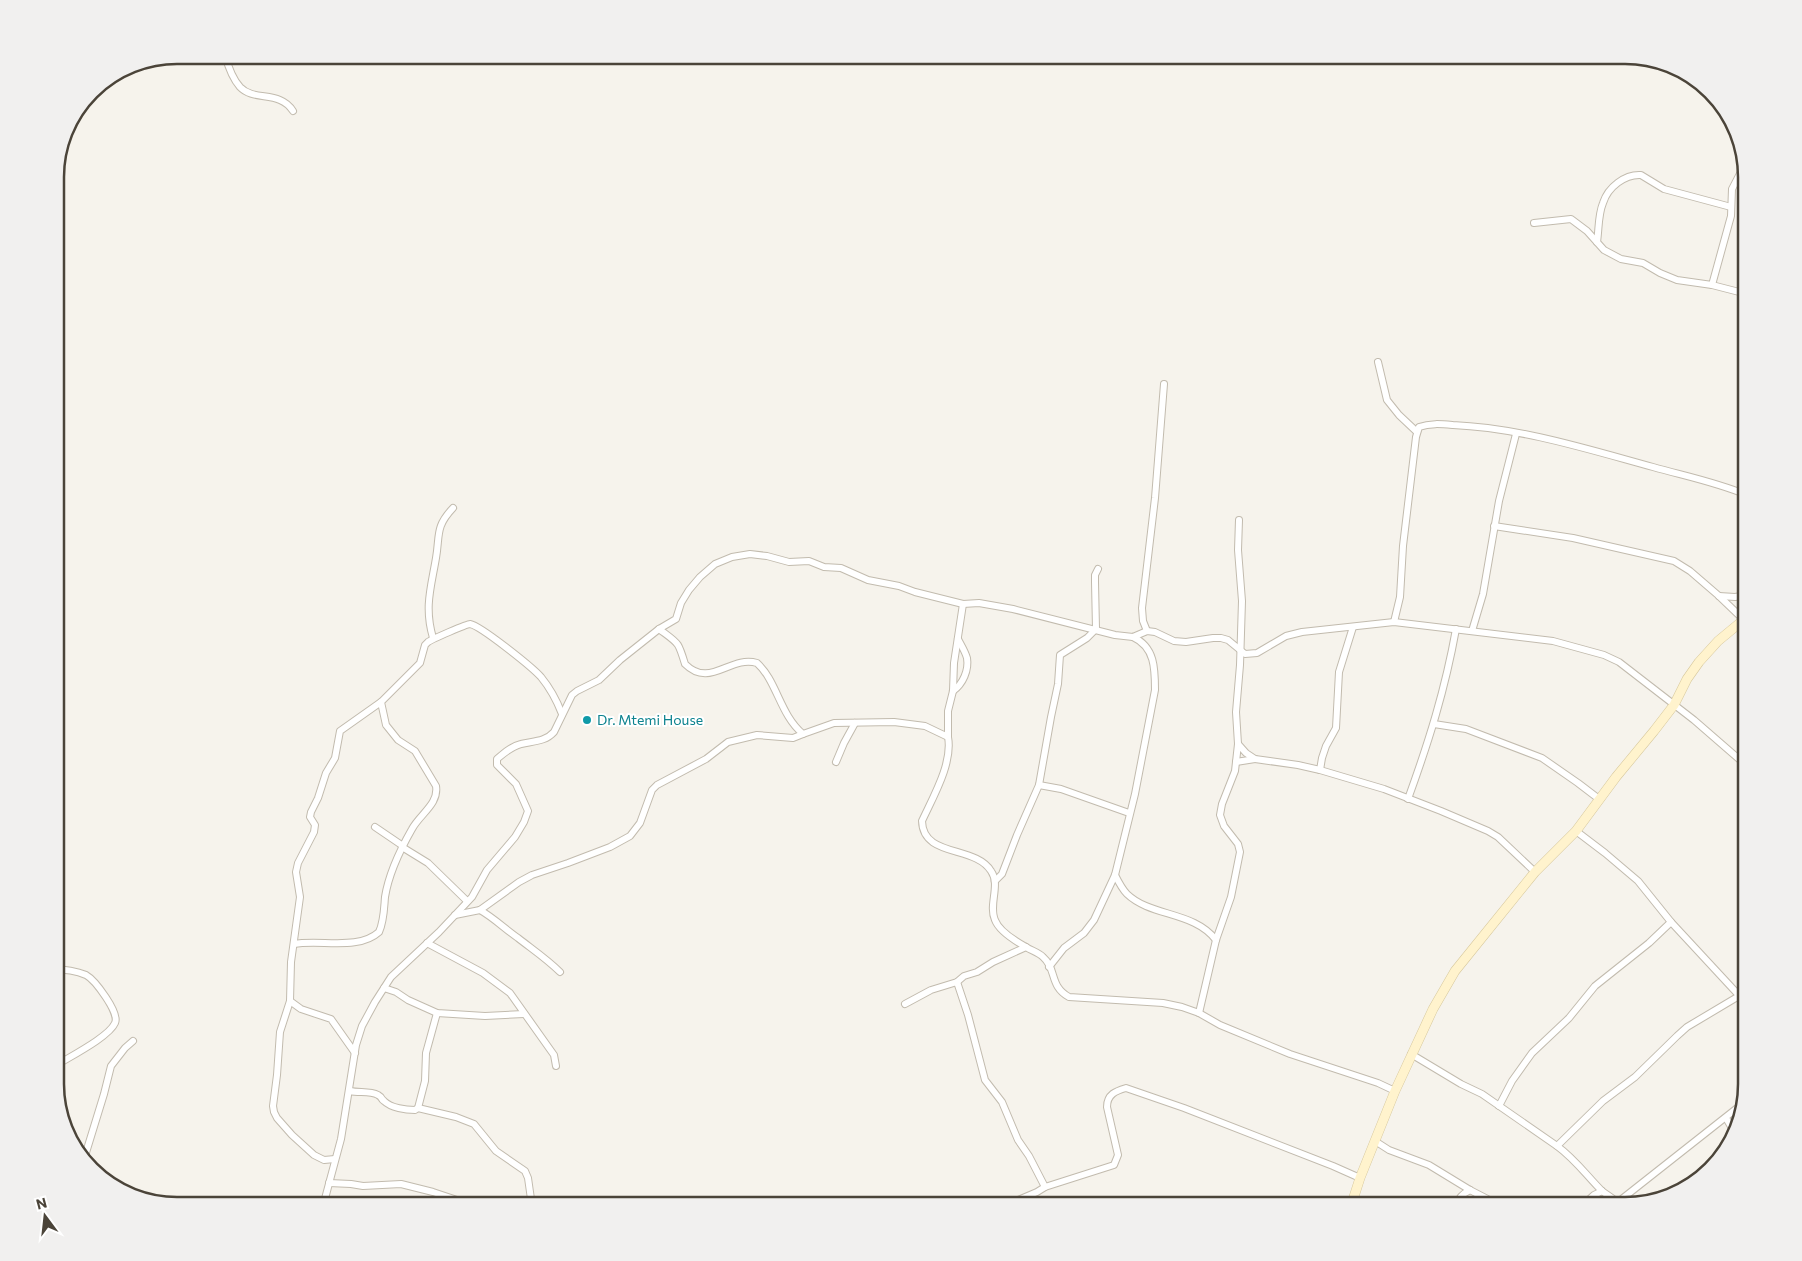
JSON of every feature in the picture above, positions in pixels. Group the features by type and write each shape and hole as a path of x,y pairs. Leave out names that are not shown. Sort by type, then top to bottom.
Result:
{"main road":[{"path":"1354,1197 1411,1054 1432,1009 1455,971 1535,872 1576,831 1674,705 1687,679 1699,662 1738,624"}],"street":[{"path":"228,64 231,74 241,88 248,92 282,101 292,111"},
{"path":"1597,242 1603,202 1619,181 1627,177 1641,175 1664,189 1731,207"},
{"path":"1712,285 1731,216 1732,189 1738,178"},
{"path":"1534,223 1571,220 1579,224 1604,250 1621,259 1643,263 1677,280 1712,285 1738,292"},
{"path":"1378,362 1387,400 1399,415 1417,432"},
{"path":"1147,631 1143,621 1142,608 1156,498 1164,384"},
{"path":"1394,622 1400,597 1403,546 1417,432 1419,427 1426,424 1494,429 1558,441 1715,483 1738,492"},
{"path":"1472,631 1483,594 1494,526 1516,434"},
{"path":"433,638 428,622 428,592 436,557 436,540 440,525 453,508"},
{"path":"1199,1013 1216,940 1230,897 1240,852 1238,844 1224,826 1220,816 1222,804 1235,771 1238,744 1236,712 1242,601 1238,550 1239,520"},
{"path":"1494,526 1574,538 1668,559 1690,571 1738,612"},
{"path":"325,1197 341,1138 350,1091 354,1053 362,1026 391,977 455,915 467,901 487,870 515,837 524,822 528,811 516,784 497,765 497,759 519,744 544,740 549,737 554,732 572,695 599,680 620,660 659,629 676,619 685,595 700,577 723,560 750,554 789,562 809,561 824,567 841,568 868,580 899,586 963,604 979,603 1005,607 1115,635 1133,637 1146,646 1150,653 1155,675 1155,690 1143,755 1115,875 1094,920 1084,933 1064,948 1049,967"},
{"path":"995,881 1002,874 1039,785 1050,717 1058,684 1060,655 1087,638 1096,629 1095,575 1098,570"},
{"path":"1719,596 1738,597"},
{"path":"963,604 954,663 953,690 948,712 948,737 950,745 947,763 922,821 922,828 925,836 930,841 985,864 990,869 995,881 992,906 995,921 1000,928 1046,959 1060,992 1070,997 1163,1003 1182,1007 1290,1054 1378,1083 1395,1091"},
{"path":"1133,637 1147,631 1155,632 1174,641 1186,642 1221,638 1228,640 1245,654 1252,654 1286,636 1302,632 1353,628 1394,622 1553,641 1604,655 1619,662 1738,758"},
{"path":"335,1159 324,1160 314,1155 277,1118 273,1106 280,1032 290,1001 300,897 296,872 298,863 314,832 315,825 310,817 311,812 318,798 326,772 334,758 340,731 381,702 417,666 423,655 425,645 433,638 458,629 465,624 472,624 477,627 504,646 542,678 562,714"},
{"path":"1320,770 1326,746 1336,728 1339,672 1353,628"},
{"path":"659,629 677,642 685,664 698,673 706,674 747,662 757,663 793,725 803,734"},
{"path":"1408,799 1434,724 1446,682 1456,629"},
{"path":"953,690 963,680 967,662 958,638"},
{"path":"294,944 308,941 334,944 347,943 375,936 379,932 391,873 417,820 435,800 436,789 415,751 398,740 386,725 381,702"},
{"path":"455,915 480,910 532,875 610,847 630,836 640,823 652,790 657,785 706,759 728,742 757,735 793,738 834,723 894,722 925,726 948,737"},
{"path":"836,762 854,723"},
{"path":"1434,724 1466,729 1542,758 1578,782 1599,799"},
{"path":"1238,744 1255,759"},
{"path":"1236,762 1255,759 1298,765 1384,790 1488,831 1498,837 1535,872"},
{"path":"1039,785 1061,789 1129,813"},
{"path":"375,827 428,863 467,901"},
{"path":"1576,831 1638,881 1671,922 1738,994"},
{"path":"1115,875 1127,894 1137,901 1203,927 1216,940"},
{"path":"480,910 492,916 544,956 560,972"},
{"path":"1499,1106 1512,1081 1532,1053 1569,1018 1595,986 1650,943 1671,922"},
{"path":"427,943 475,968 510,993 554,1055 556,1066"},
{"path":"905,1004 931,990 957,982 964,976 977,972 992,962 1026,947"},
{"path":"64,970 86,976 112,1006 116,1023 102,1036 64,1060"},
{"path":"957,982 968,1015 985,1080 1002,1102 1018,1140 1029,1156 1045,1187"},
{"path":"384,988 396,992 408,1000 437,1013 485,1016 524,1014"},
{"path":"1557,1146 1603,1101 1635,1077 1687,1027 1738,997"},
{"path":"290,1001 302,1009 330,1019 354,1053"},
{"path":"418,1108 425,1082 426,1053 437,1013"},
{"path":"86,1152 111,1066 125,1048 133,1042"},
{"path":"1411,1054 1461,1084 1482,1094 1557,1146 1610,1197"},
{"path":"1025,1197 1045,1187 1114,1165 1118,1155 1107,1100 1112,1094 1126,1088 1184,1108 1360,1178"},
{"path":"350,1091 380,1096 383,1101 390,1105 406,1110 418,1108 456,1117 474,1124 496,1151 525,1171 531,1197"},
{"path":"1628,1197 1735,1110"},
{"path":"1726,1118 1730,1125"},
{"path":"1375,1142 1389,1150 1429,1166 1484,1197"},
{"path":"329,1183 363,1186 402,1184 448,1197"},
{"path":"1460,1197 1470,1190"},
{"path":"1592,1197 1602,1191"}],"place":[{"name":"Dr. Mtemi House","path":"587,720"}]}
